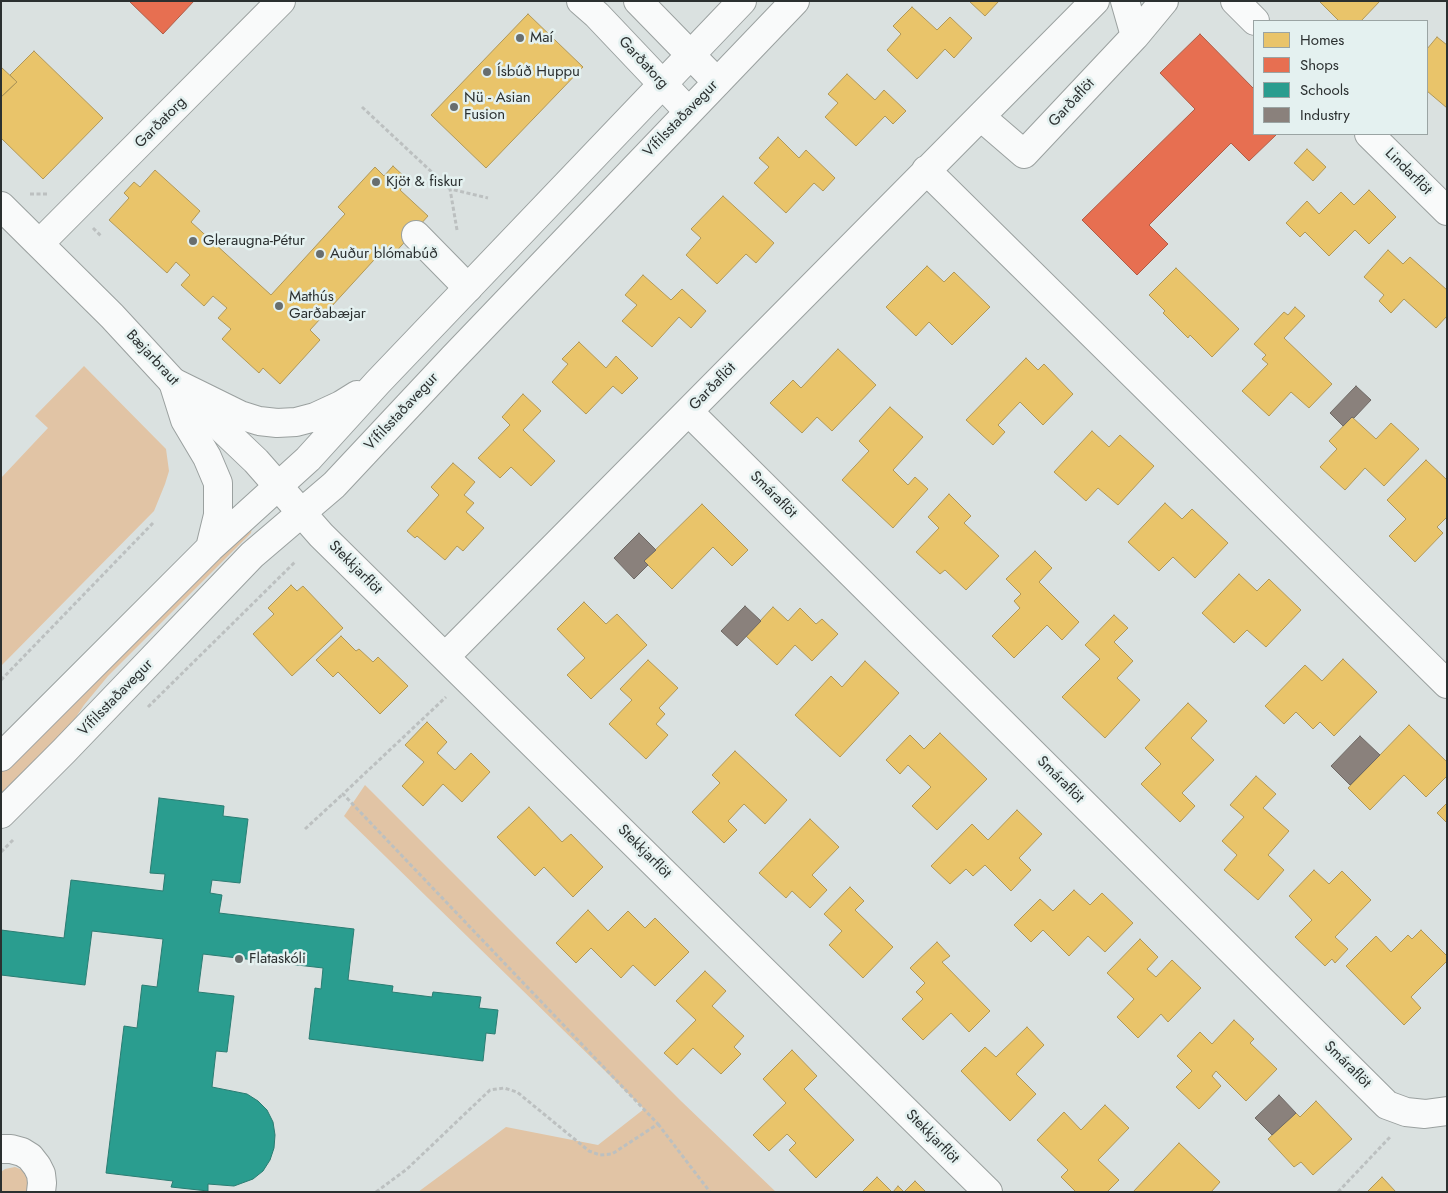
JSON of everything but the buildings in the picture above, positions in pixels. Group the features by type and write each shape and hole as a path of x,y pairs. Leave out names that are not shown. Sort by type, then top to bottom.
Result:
{"street":[{"name":"Garðatorg","path":"40,243 281,1"},
{"path":"638,1 717,82"},
{"path":"1,757 210,548 308,459 378,382 742,1"},
{"name":"Vífilsstaðavegur","path":"1,814 64,752 252,555 334,485 452,358 795,1"},
{"name":"Garðaflöt","path":"445,657 1094,1"},
{"path":"1125,1 1135,36"},
{"path":"1135,36 1164,1"},
{"path":"1235,1 1254,20"},
{"name":"Garðatorg","path":"597,6 663,85 688,111"},
{"name":"Garðaflöt","path":"981,117 1024,154 1135,36"},
{"name":"Lindarflöt","path":"1370,135 1447,211"},
{"path":"926,170 1447,684"},
{"name":"Bæjarbraut","path":"1,206 112,316 174,382 252,457 279,485 301,512"},
{"path":"416,235 468,288"},
{"path":"174,382 240,415 258,421 277,423 296,422 315,417 341,405 378,382"},
{"path":"174,382 185,420 218,483 218,515 210,548"},
{"name":"Smáraflöt","path":"689,412 1387,1105 1406,1112 1425,1114 1447,1111"},
{"name":"Stekkjarflöt","path":"301,512 320,535 988,1192"},
{"path":"1,1149 16,1150 30,1157 41,1174 40,1192"}],"path":[{"path":"362,106 450,189 488,198"},
{"path":"450,189 457,230"},
{"path":"1,680 153,523"},
{"path":"305,830 466,678"},
{"path":"344,794 658,1124 710,1192"},
{"path":"376,1192 407,1169 490,1090 504,1088 517,1092 589,1151 600,1156 612,1154 658,1124"},
{"path":"1338,1192 1389,1140 1406,1112"}],"shaded area":[{"path":"84,366 166,449 169,471 154,511 1,666 1,478 48,428 35,416"},
{"path":"252,527 251,533 108,676 84,705 57,746 1,802 1,772 247,528"},
{"path":"365,785 681,1101 776,1192 418,1192 506,1127 598,1145 644,1109 344,816"},
{"path":"15,1167 25,1171 30,1180 28,1192 1,1192 1,1172"}],"place":[{"name":"Maí","path":"520,38"},
{"name":"Ísbúð Huppu","path":"487,72"},
{"name":"Nü - Asian Fusion","path":"454,107"},
{"name":"Kjöt & fiskur","path":"376,182"},
{"name":"Gleraugna-Pétur","path":"193,241"},
{"name":"Auður blómabúð","path":"320,254"},
{"name":"Mathús Garðabæjar","path":"279,306"},
{"name":"Flataskóli","path":"239,959"}]}
